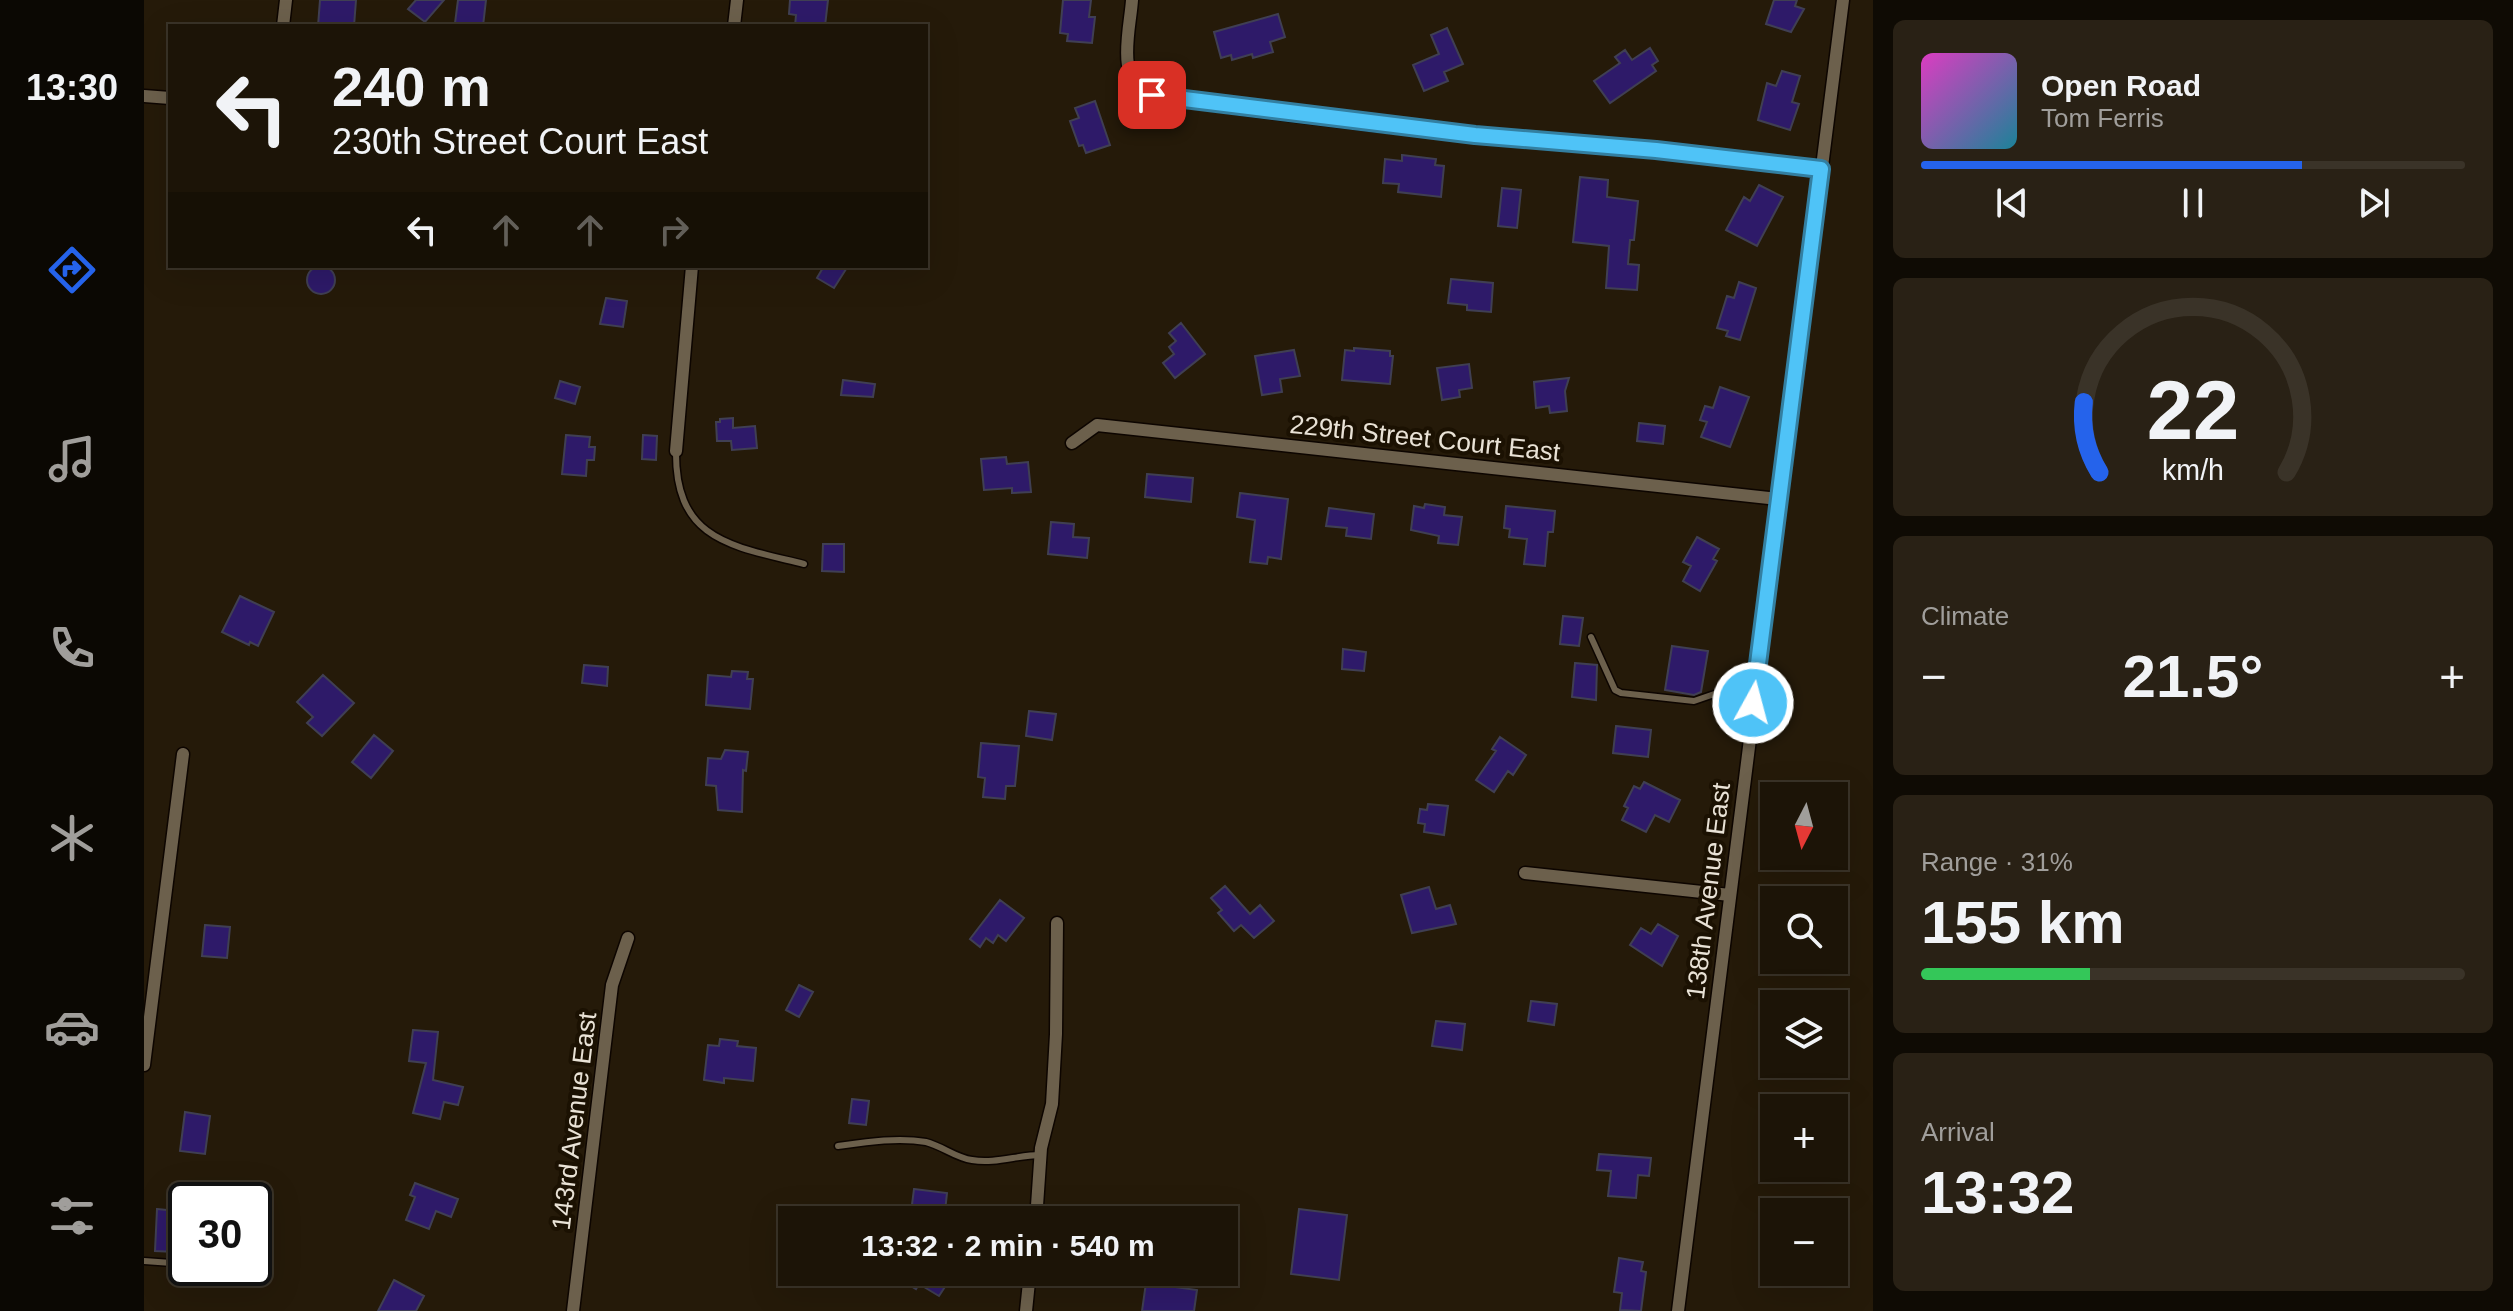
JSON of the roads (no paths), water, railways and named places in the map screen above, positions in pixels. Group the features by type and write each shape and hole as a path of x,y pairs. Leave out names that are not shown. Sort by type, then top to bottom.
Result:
{"street":[{"path":"283,24 286,0"},
{"path":"734,24 737,0"},
{"path":"1132,0 1127,63 1137,87 1144,93 1428,130 1656,150 1821,169"},
{"name":"138th Avenue East","path":"1678,1311 1843,0"},
{"path":"144,96 168,98"},
{"path":"676,451 692,268"},
{"name":"229th Street Court East","path":"1072,443 1097,425 1778,499"},
{"path":"144,1065 183,754"},
{"path":"1525,873 1730,895"},
{"path":"1037,1206 1040,1155 1052,1104 1057,923"},
{"name":"143rd Avenue East","path":"573,1311 612,985 628,938"},
{"path":"1026,1311 1029,1286"}],"lane":[{"path":"676,451 676,472 682,499 700,528 735,546 804,564"},
{"path":"1591,637 1615,690 1621,693 1694,701 1726,690 1747,697 1753,703"},
{"path":"838,1146 910,1140 929,1143 967,1160 1040,1155"},
{"path":"144,1261 168,1263"}]}
